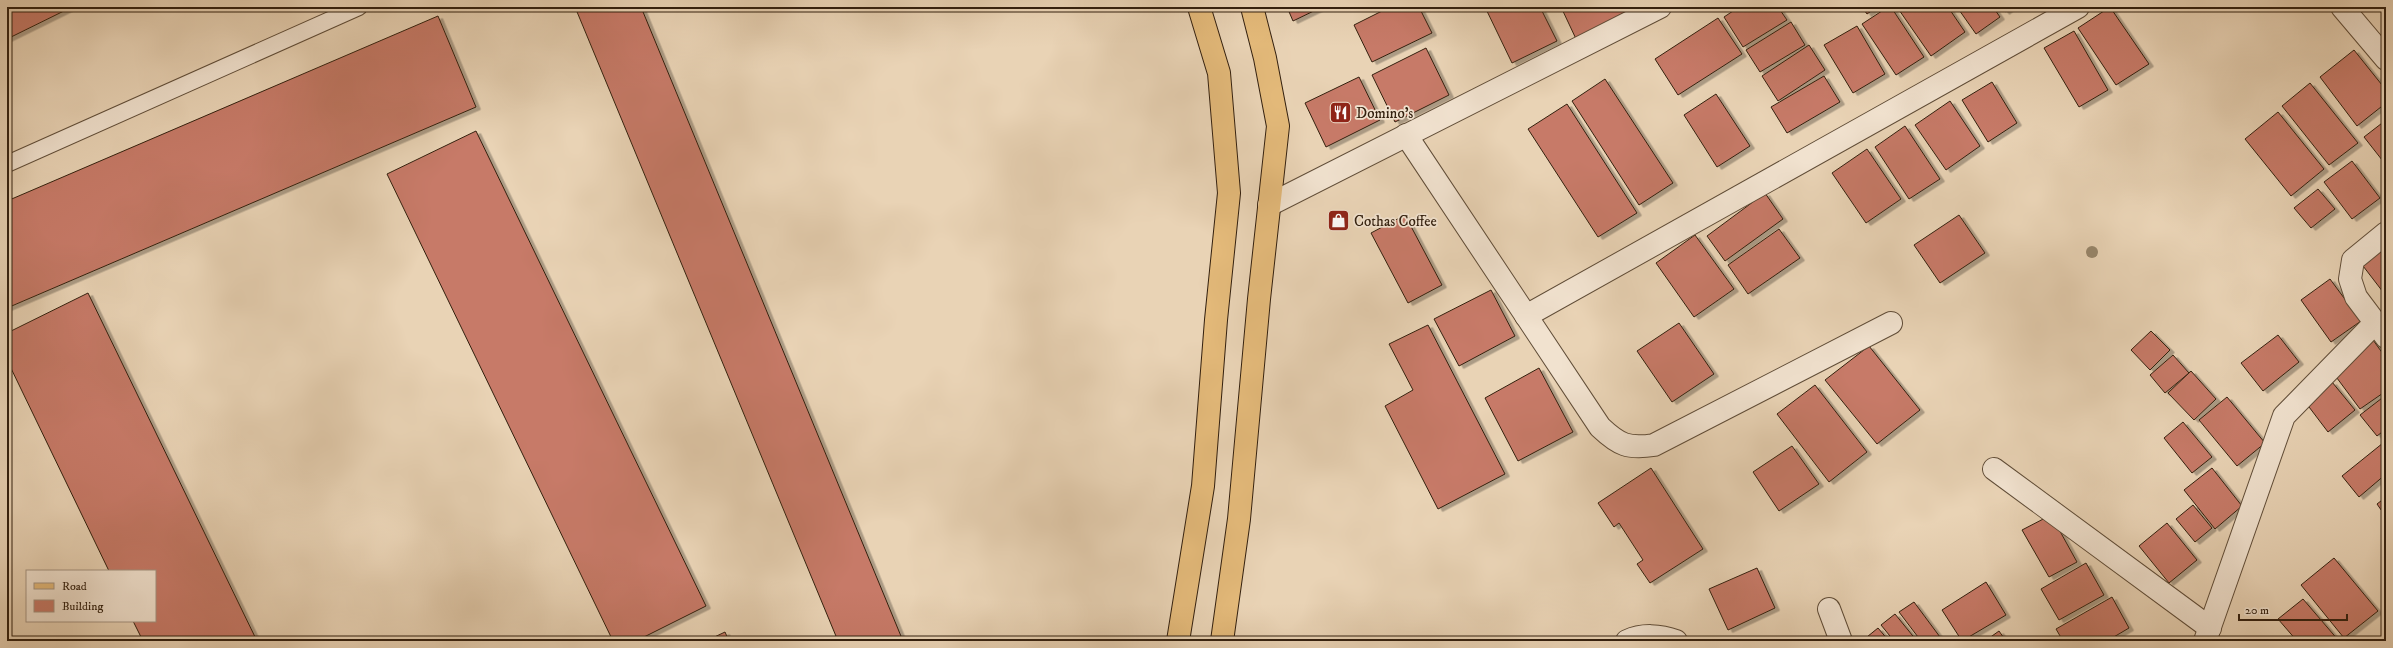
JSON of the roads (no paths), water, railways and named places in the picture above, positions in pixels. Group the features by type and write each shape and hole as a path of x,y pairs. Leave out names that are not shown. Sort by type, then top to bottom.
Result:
{"main road":[{"path":"1178,641 1203,486 1216,320 1229,193 1219,73 1199,7"},
{"path":"1222,641 1239,519 1278,126 1265,58 1252,7"}],"street":[{"path":"1269,205 1660,7"},
{"path":"1526,316 2078,7"},
{"path":"2342,7 2386,59"},
{"path":"1406,136 1600,427 1616,442 1637,448 1654,445 1891,323"},
{"path":"1994,469 2208,634 2284,416 2381,330 2356,297 2350,279 2353,260 2386,233"},
{"path":"1829,609 1841,641"},
{"path":"1627,641 1636,637 1656,636 1676,641"}],"lane":[{"path":"7,164 359,7"}],"place":[{"name":"Domino's","path":"1341,113"},
{"name":"Cothas Coffee","path":"1339,221"}]}
